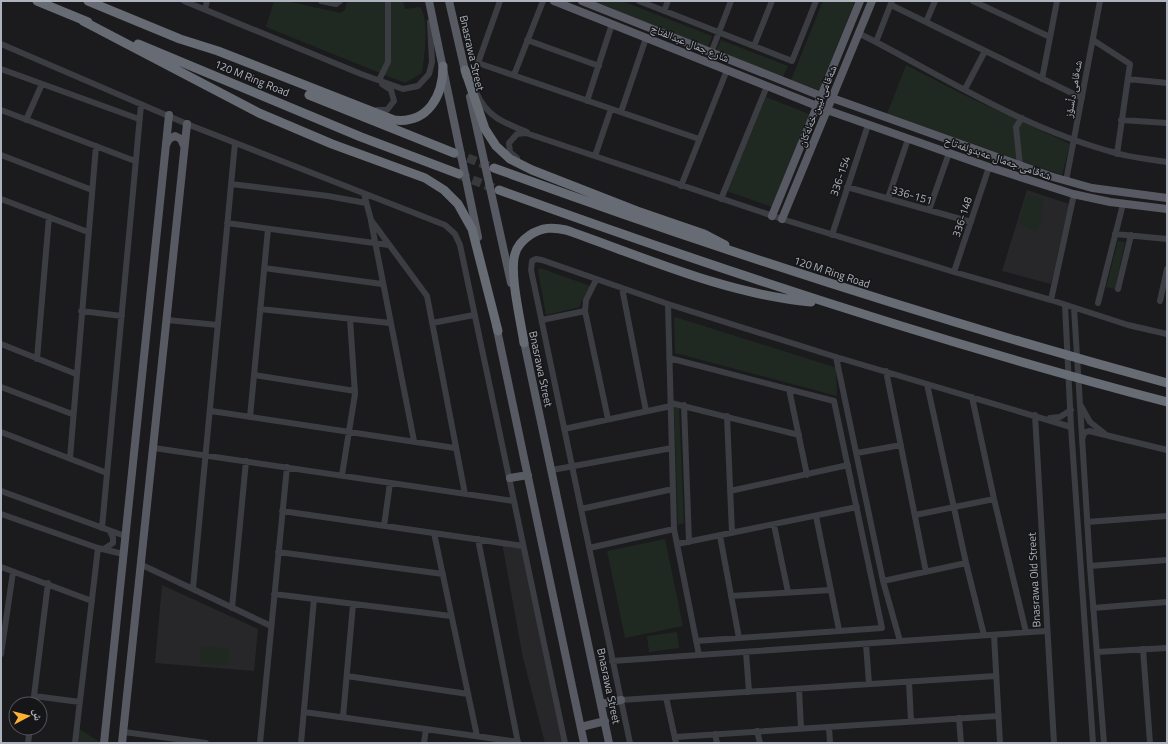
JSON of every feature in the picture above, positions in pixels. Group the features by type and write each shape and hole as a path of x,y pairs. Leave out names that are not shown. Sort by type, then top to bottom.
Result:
{"highway":[{"name":"120 M Ring Road","path":"38,1 340,128 459,174"},
{"name":"120 M Ring Road","path":"87,1 349,111 454,153"},
{"path":"87,1 180,39 218,51 341,101 394,120 414,119 427,112 435,103 441,89 443,66"},
{"path":"83,21 259,113 332,144 424,178 444,190 458,204 472,229 498,331"},
{"path":"465,70 485,129 501,151 517,163 637,211 704,234 753,257 875,299"},
{"name":"120 M Ring Road","path":"494,168 699,241 875,299 1025,344 1167,383"},
{"path":"499,190 620,234 827,304 974,348 1167,402"},
{"path":"524,343 514,268 515,254 519,246 527,237 536,231 549,228 566,230 700,278 741,290 783,300 827,304"}],"main road":[{"name":"Bnasrawa Street","path":"449,1 552,470 609,743"},
{"name":"شارع جمال عبدالفتاح","path":"554,1 817,106"},
{"name":"شارع جمال عبدالفتاح","path":"582,1 821,96"},
{"name":"شەقامی ئیبن خەلەکان","path":"772,216 860,1"},
{"name":"شەقامی ئیبن خەلەکان","path":"782,219 872,1"},
{"path":"430,5 584,743"},
{"path":"627,30 631,21"},
{"name":"شەقامی جەمال عەبدولفەتاح","path":"832,98 1020,166 1066,181 1092,188 1167,198"},
{"name":"شەقامی جەمال عەبدولفەتاح","path":"827,110 989,167 1074,194 1123,204 1167,209"},
{"path":"104,743 169,115"},
{"path":"122,743 142,565 187,124"},
{"path":"166,146 170,138 177,137 183,141 185,149"},
{"path":"510,478 528,475"},
{"path":"601,704 621,700"},
{"path":"580,727 605,720"}],"street":[{"path":"184,1 361,74 407,89 418,86 426,79 430,72 432,62 430,5"},
{"path":"205,9 207,1"},
{"path":"321,1 336,4 340,1"},
{"path":"379,80 388,62 388,1"},
{"path":"500,1 478,63 699,139"},
{"path":"514,75 542,1"},
{"path":"639,1 792,61 816,1"},
{"path":"664,11 668,1"},
{"path":"711,52 731,1"},
{"path":"754,46 772,1"},
{"path":"926,22 935,1"},
{"path":"973,1 983,3 1050,37"},
{"path":"1042,79 1057,1"},
{"name":"شەقامی دڵسۆز","path":"1066,181 1075,140 1100,1"},
{"path":"876,42 892,3 926,22 1082,98"},
{"path":"587,101 612,24"},
{"path":"858,33 965,90 1022,118 1075,140 1117,154 1167,162"},
{"path":"621,112 646,38"},
{"path":"527,40 599,66"},
{"path":"1093,40 1128,62 1130,67 1117,154"},
{"path":"1,44 140,105 169,115 187,124 446,225 455,234 460,245 510,478 522,546 564,743"},
{"path":"459,44 477,95 486,110 503,122 554,143"},
{"path":"965,90 985,51"},
{"path":"1,69 139,119"},
{"path":"681,186 727,70"},
{"path":"341,101 378,111 384,111 390,108 394,101 391,90 361,74"},
{"path":"1128,79 1167,83"},
{"path":"26,120 42,84"},
{"path":"721,199 767,86"},
{"path":"102,528 140,105"},
{"path":"595,156 611,109"},
{"path":"1,110 135,161"},
{"path":"1020,166 1016,127 1022,118"},
{"path":"1122,120 1167,123"},
{"name":"336-154","path":"832,235 868,125"},
{"path":"567,183 512,155 509,149 511,138 520,133 554,143 832,235 1074,308 1167,334"},
{"path":"888,198 908,139"},
{"path":"193,588 211,411 235,143"},
{"path":"70,458 72,414 96,146"},
{"path":"929,210 949,153"},
{"path":"1,155 92,190"},
{"name":"336-148","path":"954,272 989,167"},
{"path":"231,184 328,196 366,203"},
{"name":"336-151","path":"847,187 971,222"},
{"path":"364,194 371,220 382,284 414,441"},
{"path":"1051,300 1074,194"},
{"path":"1,199 88,232"},
{"path":"1098,303 1123,204"},
{"path":"37,359 49,217"},
{"path":"371,220 427,296 465,494"},
{"path":"227,223 389,245"},
{"path":"250,417 268,229"},
{"path":"1115,234 1167,239"},
{"path":"1118,289 1131,236"},
{"path":"630,743 531,270 532,261 539,259 668,304 836,357 1046,418 1071,427"},
{"path":"264,268 382,284"},
{"path":"1160,301 1167,270"},
{"path":"596,280 586,300 585,311 608,419"},
{"path":"622,288 646,411"},
{"path":"668,304 674,529 699,655"},
{"path":"1065,305 1071,427 1094,743"},
{"path":"1074,308 1091,587 1104,743"},
{"path":"260,309 390,323"},
{"path":"81,311 122,316"},
{"path":"542,320 585,311"},
{"path":"432,323 474,315"},
{"path":"342,476 350,432 355,391 350,319"},
{"path":"167,320 218,325"},
{"path":"1,344 76,374"},
{"path":"836,357 883,581 900,641"},
{"path":"669,358 834,401 882,628 696,641"},
{"path":"886,371 926,572"},
{"path":"254,375 355,391"},
{"path":"927,384 966,563 984,635"},
{"path":"1,387 72,414"},
{"path":"789,389 807,475"},
{"path":"972,397 994,499 1026,632"},
{"path":"1079,402 1090,422 1105,434"},
{"path":"564,429 671,404 684,405 799,435"},
{"path":"684,405 689,542"},
{"path":"1046,418 1060,417 1071,410"},
{"path":"211,411 455,448"},
{"name":"Bnasrawa Old Street","path":"1035,415 1046,631 1054,743"},
{"path":"726,416 732,533"},
{"path":"1,432 108,473"},
{"path":"1082,440 1084,433 1088,432 1105,434 1167,450"},
{"path":"857,453 901,445"},
{"path":"154,448 514,501"},
{"path":"552,470 672,448"},
{"path":"232,608 246,461"},
{"path":"730,491 848,465"},
{"path":"260,743 287,467"},
{"path":"384,526 390,483"},
{"path":"581,509 673,489"},
{"path":"1,491 125,536"},
{"path":"915,515 994,499"},
{"path":"677,544 857,507"},
{"path":"282,511 522,546"},
{"path":"1,514 101,549 123,554"},
{"path":"816,516 839,630"},
{"path":"1087,522 1167,516"},
{"path":"774,525 788,592"},
{"path":"589,548 674,529"},
{"path":"101,549 113,543 113,538 110,531"},
{"path":"434,533 477,736"},
{"path":"720,536 739,638"},
{"path":"304,712 518,743 478,539"},
{"path":"75,743 92,601 101,549"},
{"path":"278,552 442,574"},
{"path":"1090,566 1167,560"},
{"path":"883,581 966,563"},
{"path":"142,565 271,626"},
{"path":"1,567 48,583 92,601"},
{"path":"1,654 4,610 13,572"},
{"path":"34,696 48,583"},
{"path":"1082,587 1091,587"},
{"path":"731,596 830,590"},
{"path":"274,594 451,616"},
{"path":"301,743 314,599"},
{"path":"1093,608 1167,602"},
{"path":"343,717 353,604"},
{"path":"612,661 1046,631"},
{"path":"994,635 1000,743"},
{"path":"866,644 869,684"},
{"path":"1096,652 1167,648"},
{"path":"1143,649 1150,743"},
{"path":"746,652 749,692"},
{"path":"347,676 468,694"},
{"path":"621,700 996,676"},
{"path":"909,682 912,721"},
{"path":"799,689 801,728"},
{"path":"666,697 675,740 715,734 998,716"},
{"path":"48,698 80,702"},
{"path":"959,718 961,743"},
{"path":"829,727 830,743"},
{"path":"424,743 426,729"},
{"path":"757,731 760,743"},
{"path":"124,732 206,743"},
{"path":"715,734 717,743"}],"shaded area":[{"path":"274,1 286,1 340,13 345,10 347,1 403,1 405,9 420,7 423,13 426,30 422,73 405,83 266,27"},
{"path":"592,1 622,1 712,36 708,47"},
{"path":"823,1 855,1 819,90 791,80"},
{"path":"721,40 788,66 783,77 716,51"},
{"path":"906,65 968,97 1070,144 1062,175 887,114"},
{"path":"766,97 809,114 772,207 727,191"},
{"path":"1027,190 1069,204 1051,284 1002,271"},
{"path":"1028,194 1043,199 1041,220 1037,232 1019,223"},
{"path":"1118,241 1125,242 1115,289 1106,287"},
{"path":"540,268 590,286 581,302 580,307 546,315 538,271"},
{"path":"675,317 834,367 836,368 837,396 675,353"},
{"path":"674,406 679,408 684,523 678,525"},
{"path":"665,539 683,626 625,638 607,551"},
{"path":"502,543 523,546 564,743 545,743 523,658"},
{"path":"162,585 258,629 254,671 155,663"},
{"path":"677,632 679,648 649,652 647,636"},
{"path":"201,646 229,649 228,665 200,663"},
{"path":"77,728 102,743 75,743"}],"tunnel":[{"path":"455,153 491,167"},
{"path":"460,175 496,189"}]}
